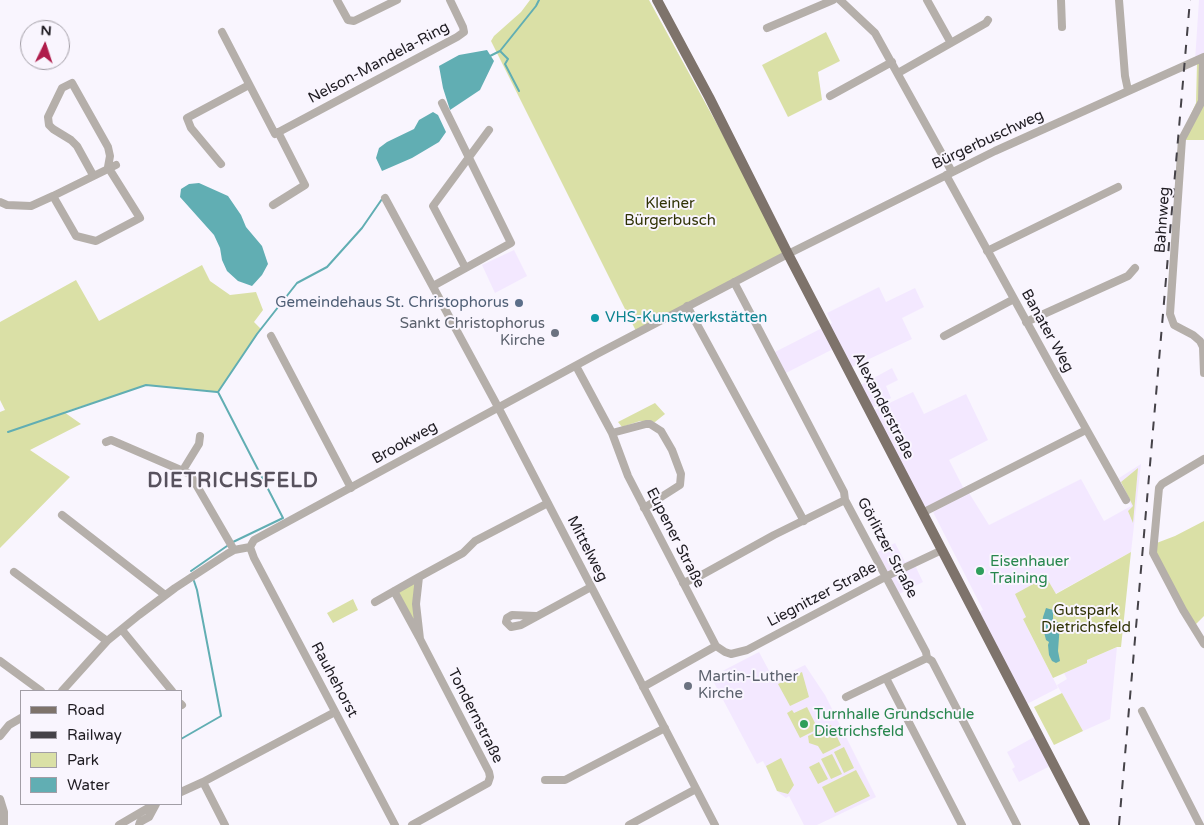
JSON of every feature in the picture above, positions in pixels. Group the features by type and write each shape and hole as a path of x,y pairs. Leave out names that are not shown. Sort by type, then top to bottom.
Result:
{"main road":[{"name":"Alexanderstraße","path":"657,0 1085,825"}],"street":[{"path":"337,0 348,20 354,21 396,0"},
{"name":"Nelson-Mandela-Ring","path":"276,133 464,32 450,0"},
{"path":"767,28 833,0"},
{"name":"Banater Weg","path":"840,0 875,34 892,62 987,251 1126,500"},
{"path":"927,0 951,43"},
{"path":"1061,0 1062,27"},
{"path":"1119,0 1128,90"},
{"path":"898,73 988,20"},
{"path":"222,32 305,185 273,205"},
{"name":"Bürgerbuschweg","path":"788,254 949,173 1128,90 1203,58"},
{"name":"Bahnweg","path":"1203,58 1202,101 1182,139 1170,314 1174,325 1200,341 1203,347 1204,373"},
{"path":"830,96 892,62"},
{"path":"53,196 76,236 96,241 140,218 112,166 108,147 72,84 62,88 48,117 49,125 72,140 93,175"},
{"path":"221,164 191,128 187,118 250,85"},
{"path":"433,286 511,243 442,103"},
{"path":"465,267 432,206 489,130"},
{"path":"0,202 7,205 31,206 112,166"},
{"path":"987,251 1118,187"},
{"name":"Mittelweg","path":"385,198 498,407 715,825"},
{"name":"Brookweg","path":"63,690 107,641 165,595 234,550 250,547 254,540 498,407 788,254"},
{"path":"1026,322 1128,276 1135,268"},
{"name":"Görlitzer Straße","path":"734,282 844,492 845,500 887,576 926,652 927,658 932,661 1017,825"},
{"path":"944,336 1014,299"},
{"path":"687,306 804,520"},
{"path":"271,336 351,488"},
{"name":"Eupener Straße","path":"576,366 612,433 628,476 716,646"},
{"path":"612,433 646,424 655,426 668,441 681,474 680,485 644,508"},
{"path":"922,513 1086,430"},
{"path":"184,470 199,444 200,436"},
{"path":"106,442 111,440 190,474 234,550"},
{"path":"1204,459 1162,484 1159,488 1153,553 1183,610 1204,642"},
{"path":"683,583 845,500"},
{"path":"375,602 463,553 475,541 548,503"},
{"path":"62,515 165,595"},
{"name":"Rauhehorst","path":"250,547 254,558 395,825"},
{"name":"Liegnitzer Straße","path":"716,646 731,654 747,650 887,576 942,550"},
{"path":"14,572 107,641"},
{"name":"Tondernstraße","path":"420,577 416,604 420,639"},
{"path":"536,616 591,587"},
{"name":"Tondernstraße","path":"394,590 490,777 488,783 412,825"},
{"path":"122,630 171,690"},
{"path":"643,686 716,646"},
{"path":"846,697 927,658"},
{"path":"0,660 39,690"},
{"path":"886,678 962,825"},
{"path":"1142,711 1202,824"},
{"path":"182,792 335,712"},
{"path":"0,736 9,725 20,719"},
{"path":"545,780 566,780 665,728"},
{"path":"203,782 225,825"},
{"path":"629,825 696,789"},
{"path":"0,799 4,812 4,825"},
{"path":"119,825 153,805"},
{"path":"139,825 140,822 149,817 155,805"}],"shaded area":[{"path":"1199,0 1204,0 1204,57 1195,61"},
{"path":"514,250 527,276 495,293 482,265"},
{"path":"879,287 886,302 915,288 924,307 902,318 912,339 852,367 841,345 782,375 771,354 832,323 827,313"},
{"path":"892,368 898,380 886,386 891,398 869,410 857,387"},
{"path":"913,392 924,414 966,394 988,440 949,460 965,491 922,513 870,412"},
{"path":"1141,464 1131,552 1055,594 1023,619 1058,688 1023,706 975,615 983,610 933,512 969,493 989,525 1081,479 1104,521 1131,506 1119,478"},
{"path":"895,543 905,562 912,559 923,582 899,594 877,552"},
{"path":"1117,647 1110,719 1083,731 1057,685 1067,679 1064,673 1087,663 1087,660"},
{"path":"759,652 774,680 805,665 825,695 876,797 817,825 804,825 789,796 786,798 779,793 763,761 757,764 711,677"},
{"path":"1038,735 1054,764 1019,782 1012,769 1015,767 1007,752"}],"green space":[{"name":"Kleiner Bürgerbusch","path":"530,0 649,0 788,254 637,333 491,41 494,36 521,12"},
{"path":"826,32 840,61 818,72 822,100 788,117 762,65"},
{"path":"1204,57 1204,140 1179,140 1196,103 1197,63"},
{"path":"202,265 210,281 230,295 256,292 263,310 254,322 261,329 218,392 146,385 64,412 81,424 30,450 70,477 0,548 0,412 5,410 0,400 0,322 76,280 99,321"},
{"path":"655,403 665,414 655,422 640,421 622,427 618,422"},
{"path":"1138,468 1133,523 1128,511 1133,506 1121,482"},
{"path":"1204,521 1204,616 1193,627 1153,553 1154,544 1175,536"},
{"name":"Gutspark Dietrichsfeld","path":"1131,552 1121,647 1087,660 1087,663 1053,678 1023,619 1026,617 1015,594 1046,577 1056,594"},
{"path":"419,577 420,639 394,591"},
{"path":"353,599 358,610 333,623 327,613"},
{"path":"802,672 809,697 790,706 778,684"},
{"path":"1062,693 1083,731 1054,745 1034,707"},
{"name":"Turnhalle Grundschule Dietrichsfeld","path":"807,707 818,729 800,738 787,713 792,710 794,713"},
{"path":"831,725 841,745 823,754 818,746 809,743 808,736"},
{"path":"844,747 854,768 844,773 834,752"},
{"path":"832,754 842,774 831,779 821,759"},
{"path":"781,758 794,785 788,794 777,791 766,766"},
{"path":"819,762 828,779 818,784 809,767"},
{"path":"856,770 870,796 835,813 822,787"}],"water":[{"path":"487,50 494,61 480,90 450,110 439,66 459,55"},
{"path":"433,112 438,115 446,132 439,142 412,158 382,171 376,158 379,148 414,129 419,120"},
{"path":"199,183 228,196 241,215 246,227 262,246 268,264 262,275 252,286 238,281 227,271 214,235 180,197 181,189 189,184"},
{"path":"1046,608 1053,610 1053,621 1060,623 1058,651 1060,661 1056,663 1052,661 1049,655 1049,642 1046,640 1042,624"}],"waterway":[{"path":"490,56 500,51 539,0"},
{"path":"500,51 508,59 505,64 519,91"},
{"path":"233,542 283,518 218,392 257,334 297,283 327,267 362,228 382,199"},
{"path":"8,432 146,385 217,392"},
{"path":"191,571 227,546"},
{"path":"182,738 221,716 194,581"}],"railway":[{"path":"1119,825 1190,0"}],"place":[{"name":"Gemeindehaus St. Christophorus","path":"519,303"},
{"name":"VHS-Kunstwerkstätten","path":"595,318"},
{"name":"Sankt Christophorus Kirche","path":"555,333"},
{"name":"Eisenhauer Training","path":"980,571"},
{"name":"Martin-Luther Kirche","path":"688,686"},
{"name":"Turnhalle Grundschule Dietrichsfeld","path":"804,724"}],"district":[{"name":"DIETRICHSFELD","path":"233,482"}]}
